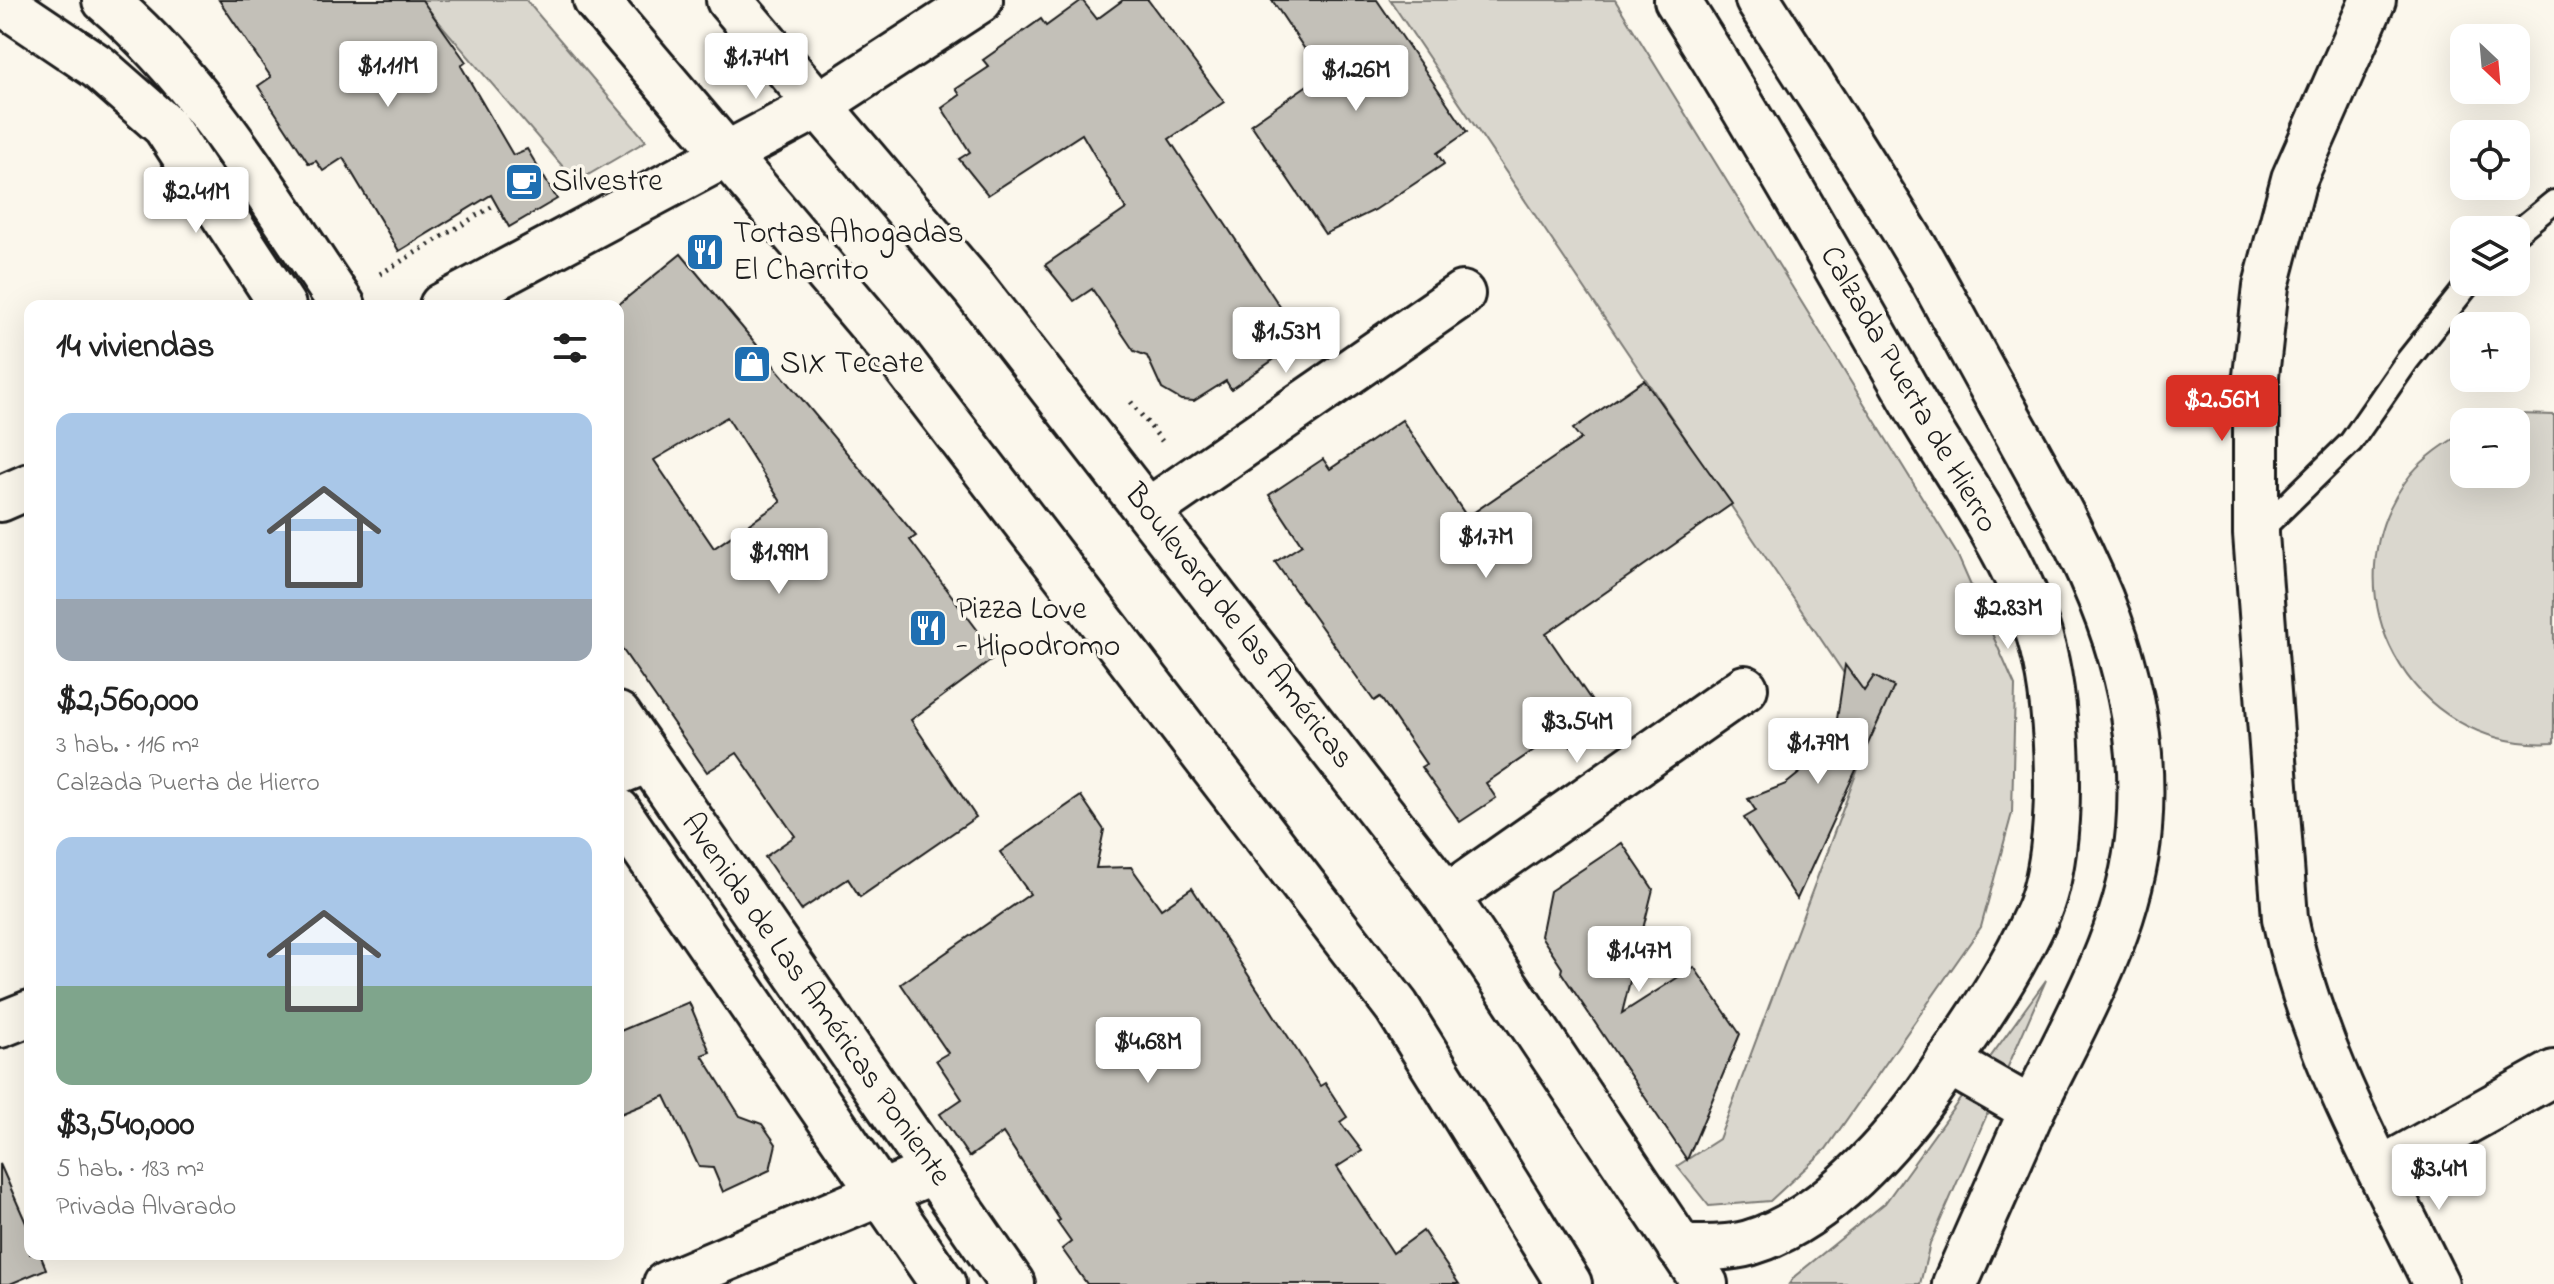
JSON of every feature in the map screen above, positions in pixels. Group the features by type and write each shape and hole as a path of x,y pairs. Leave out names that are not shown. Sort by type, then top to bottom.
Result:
{"street":[{"path":"105,0 134,24 194,90 340,300"},
{"path":"596,0 900,359 1397,1007 1569,1284"},
{"name":"Boulevard de las Américas","path":"729,0 974,288 1447,897 1705,1284"},
{"path":"453,300 817,106 980,0"},
{"path":"1758,0 1919,255 2095,578 2124,661 2140,742 2139,831 2121,916 2089,993 2032,1110 1955,1284"},
{"path":"2373,0 2294,179 2266,286 2256,376 2256,534 2288,932 2293,958 2331,1065 2436,1284"},
{"path":"0,1 98,67 165,126 279,300"},
{"name":"Calzada Puerta de Hierro","path":"1680,1248 1751,1242 1818,1208 1880,1153 1948,1062 2009,970 2039,911 2057,824 2057,735 2043,647 2024,595 1982,515 1916,408 1768,145 1682,2"},
{"path":"1148,511 1462,294"},
{"path":"0,499 24,489"},
{"path":"1447,897 1745,688"},
{"name":"Avenida de Las Américas Poniente","path":"624,735 633,766 934,1171 1012,1284"},
{"name":"Avenida de Las Américas Poniente","path":"624,820 943,1284"},
{"path":"0,1025 24,1015"},
{"path":"1948,1062 2032,1110"},
{"path":"2380,1170 2554,1073"},
{"path":"666,1284 934,1171"}],"lane":[{"path":"2530,222 2554,202"},
{"path":"2256,534 2351,442 2407,361 2459,296"}],"path":[{"path":"344,300 493,206"}],"shaded area":[{"path":"420,0 526,0 646,141 576,182"},
{"path":"1390,0 1615,0 1957,554 2015,686 2012,813 1981,927 1826,1149 1770,1201 1709,1206 1677,1166 1719,1139 1876,721"},
{"path":"2530,414 2554,415 2554,743 2503,739 2458,721 2421,692 2394,655 2378,612 2375,566 2385,519 2411,474 2450,441 2450,488 2530,488"},
{"path":"2046,980 1930,1244 1920,1284 1789,1284 1885,1203"}],"building":[{"path":"219,0 422,0 466,62 461,66 513,155 527,149 557,199 509,227 491,195 399,251 343,158 323,171 316,161 309,164 258,86 271,77"},
{"path":"1082,0 1097,19 1123,0 1148,0 1224,102 1169,139 1302,340 1231,389 1226,381 1194,401 1181,400 1162,389 1147,356 1134,351 1092,289 1074,301 1045,265 1126,209 1082,134 988,195 959,159 970,152 942,108 960,95 956,89 989,67 983,60 1041,19 1046,26"},
{"path":"1272,0 1377,0 1467,132 1437,153 1444,164 1375,210 1325,234 1251,124 1322,75"},
{"path":"681,254 916,536 910,540 997,656 911,720 976,817 860,897 848,879 801,910 765,857 795,836 737,753 707,772 624,652 624,300","holes":["727,417 781,502 714,548 654,460"]},
{"path":"1644,380 1732,504 1546,634 1606,722 1571,746 1560,732 1486,783 1496,798 1460,822 1421,767 1426,764 1380,697 1374,701 1275,562 1302,545 1269,495 1323,459 1330,469 1402,420 1467,517 1581,439 1573,429"},
{"path":"1845,665 1864,691 1874,676 1894,687 1797,899 1744,818 1756,811 1748,799 1786,784 1818,758 1835,733"},
{"path":"1081,796 1104,830 1096,868 1131,867 1161,909 1192,888 1320,1086 1325,1083 1347,1117 1340,1122 1362,1151 1337,1167 1393,1253 1423,1231 1459,1284 1087,1284 1062,1249 1071,1242 1057,1222 1060,1220 1003,1133 969,1157 940,1114 962,1099 936,1060 948,1053 901,984 1030,894 1000,852"},
{"path":"1622,843 1653,889 1622,1013 1694,967 1740,1034 1687,1160 1561,972 1562,968 1541,936 1550,891"},
{"path":"689,1002 710,1052 702,1055 740,1116 762,1124 776,1144 770,1170 723,1192 713,1168 699,1167 665,1096 624,1113 624,1029"},
{"path":"0,1164 24,1218 24,1260 42,1260 46,1269 10,1284 0,1284"}],"place":[{"name":"Silvestre","path":"524,182"},
{"name":"Tortas Ahogadas El Charrito","path":"705,252"},
{"name":"SIX Tecate","path":"752,364"},
{"name":"Pizza Love - Hipodromo","path":"928,628"}]}
